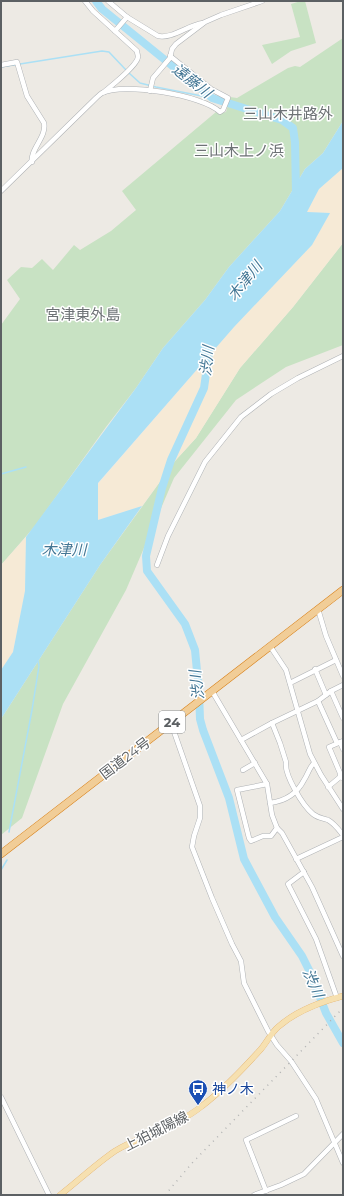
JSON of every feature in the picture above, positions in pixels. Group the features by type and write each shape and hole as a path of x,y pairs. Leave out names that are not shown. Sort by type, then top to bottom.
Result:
{"highway":[{"name":"国道24号","path":"1,854 343,590"}],"main road":[{"name":"上狛城陽線","path":"60,1195 115,1152 190,1115 202,1106 241,1070 262,1048 277,1028 294,1016 326,1000 340,997"}],"street":[{"path":"1,191 92,101 129,70 138,59 136,51 116,30 93,11 85,1"},
{"path":"108,1 126,18 162,37 172,35 195,24 205,22 262,1"},
{"path":"116,30 126,18"},
{"path":"150,91 153,78 170,56 172,49 176,44 205,22"},
{"path":"103,92 136,88 164,92 190,98 206,104 220,112 223,110 228,98 211,89 170,56"},
{"path":"1,65 17,62 28,96 44,123 45,127 40,141 31,157 32,162"},
{"path":"157,565 168,536 205,462 241,417 271,394 298,378 343,356"},
{"path":"318,610 326,636 343,676"},
{"path":"270,646 286,670 310,754 314,763 343,809"},
{"path":"290,683 315,669 336,660"},
{"path":"315,669 326,695"},
{"path":"241,740 318,701 331,691 343,685"},
{"path":"212,690 267,784 272,815 277,828 312,887 343,956"},
{"path":"331,691 343,718"},
{"path":"318,701 343,749"},
{"path":"171,723 200,806 200,818 192,848 212,898 241,961 244,983 277,1045 292,1061 316,1099 343,1163"},
{"path":"272,723 280,743 289,776 297,791 312,813 319,818 329,820 343,836 296,859"},
{"path":"328,787 342,778 329,747 340,742"},
{"path":"243,770 255,763"},
{"path":"270,803 282,802 297,791 304,781 310,767 314,763"},
{"path":"267,784 237,790 251,841 263,836 271,836 277,828"},
{"path":"304,872 288,884 316,939 340,997"},
{"path":"1,1097 49,1195"},
{"path":"265,1192 246,1140 296,1116"},
{"path":"254,1195 265,1192 304,1174 343,1134"}],"green space":[{"path":"305,1 316,43 291,51 272,64 262,45 300,37 291,4"},
{"path":"343,38 343,121 323,153 305,169 280,211 229,267 205,300 163,348 136,388 35,526 1,565 1,325 20,299 7,280 21,267 32,268 42,259 53,270 74,245 80,250 111,231 136,210 122,191 216,112 219,114 226,112 230,97 237,98 288,68 295,66 300,67"},
{"path":"343,243 343,345 286,367 236,400 174,478 126,590 63,704 22,818 1,835 1,719 100,565 175,461 196,438 240,368 293,307"}],"sand":[{"path":"343,168 343,243 293,307 240,368 196,438 175,461 142,506 97,520 98,484 234,327 312,245 330,213 307,212 319,189"},
{"path":"26,537 25,591 13,652 1,670 1,565"}],"water":[{"name":"木津川","path":"343,121 343,168 319,189 307,212 330,213 312,245 234,327 98,483 98,520 142,506 100,565 1,719 1,670 13,652 25,591 26,537 136,388 163,348 205,300 229,267 280,211 305,169 323,153"}],"waterway":[{"name":"遠藤川","path":"96,1 102,9 212,98 282,120 293,128 295,142 296,193"},
{"path":"1,67 102,51 109,52 126,70"},
{"path":"129,73 140,83 212,98"},
{"name":"渋川","path":"210,346 204,388 171,460 162,488 146,556 147,571 185,624 195,650 200,719 229,798 244,859 275,917 302,956 311,974 326,1013 343,1043"},
{"path":"1,474 26,467"},
{"path":"9,832 32,710 39,666 38,661"},
{"path":"1,870 7,860"}],"railway":[{"path":"165,1195 193,1162 343,1008"}],"place":[{"name":"神ノ木","path":"198,1106"}],"district":[{"name":"三山木井路外","path":"288,114"},
{"name":"三山木上ノ浜","path":"239,151"},
{"name":"宮津東外島","path":"83,315"}]}
